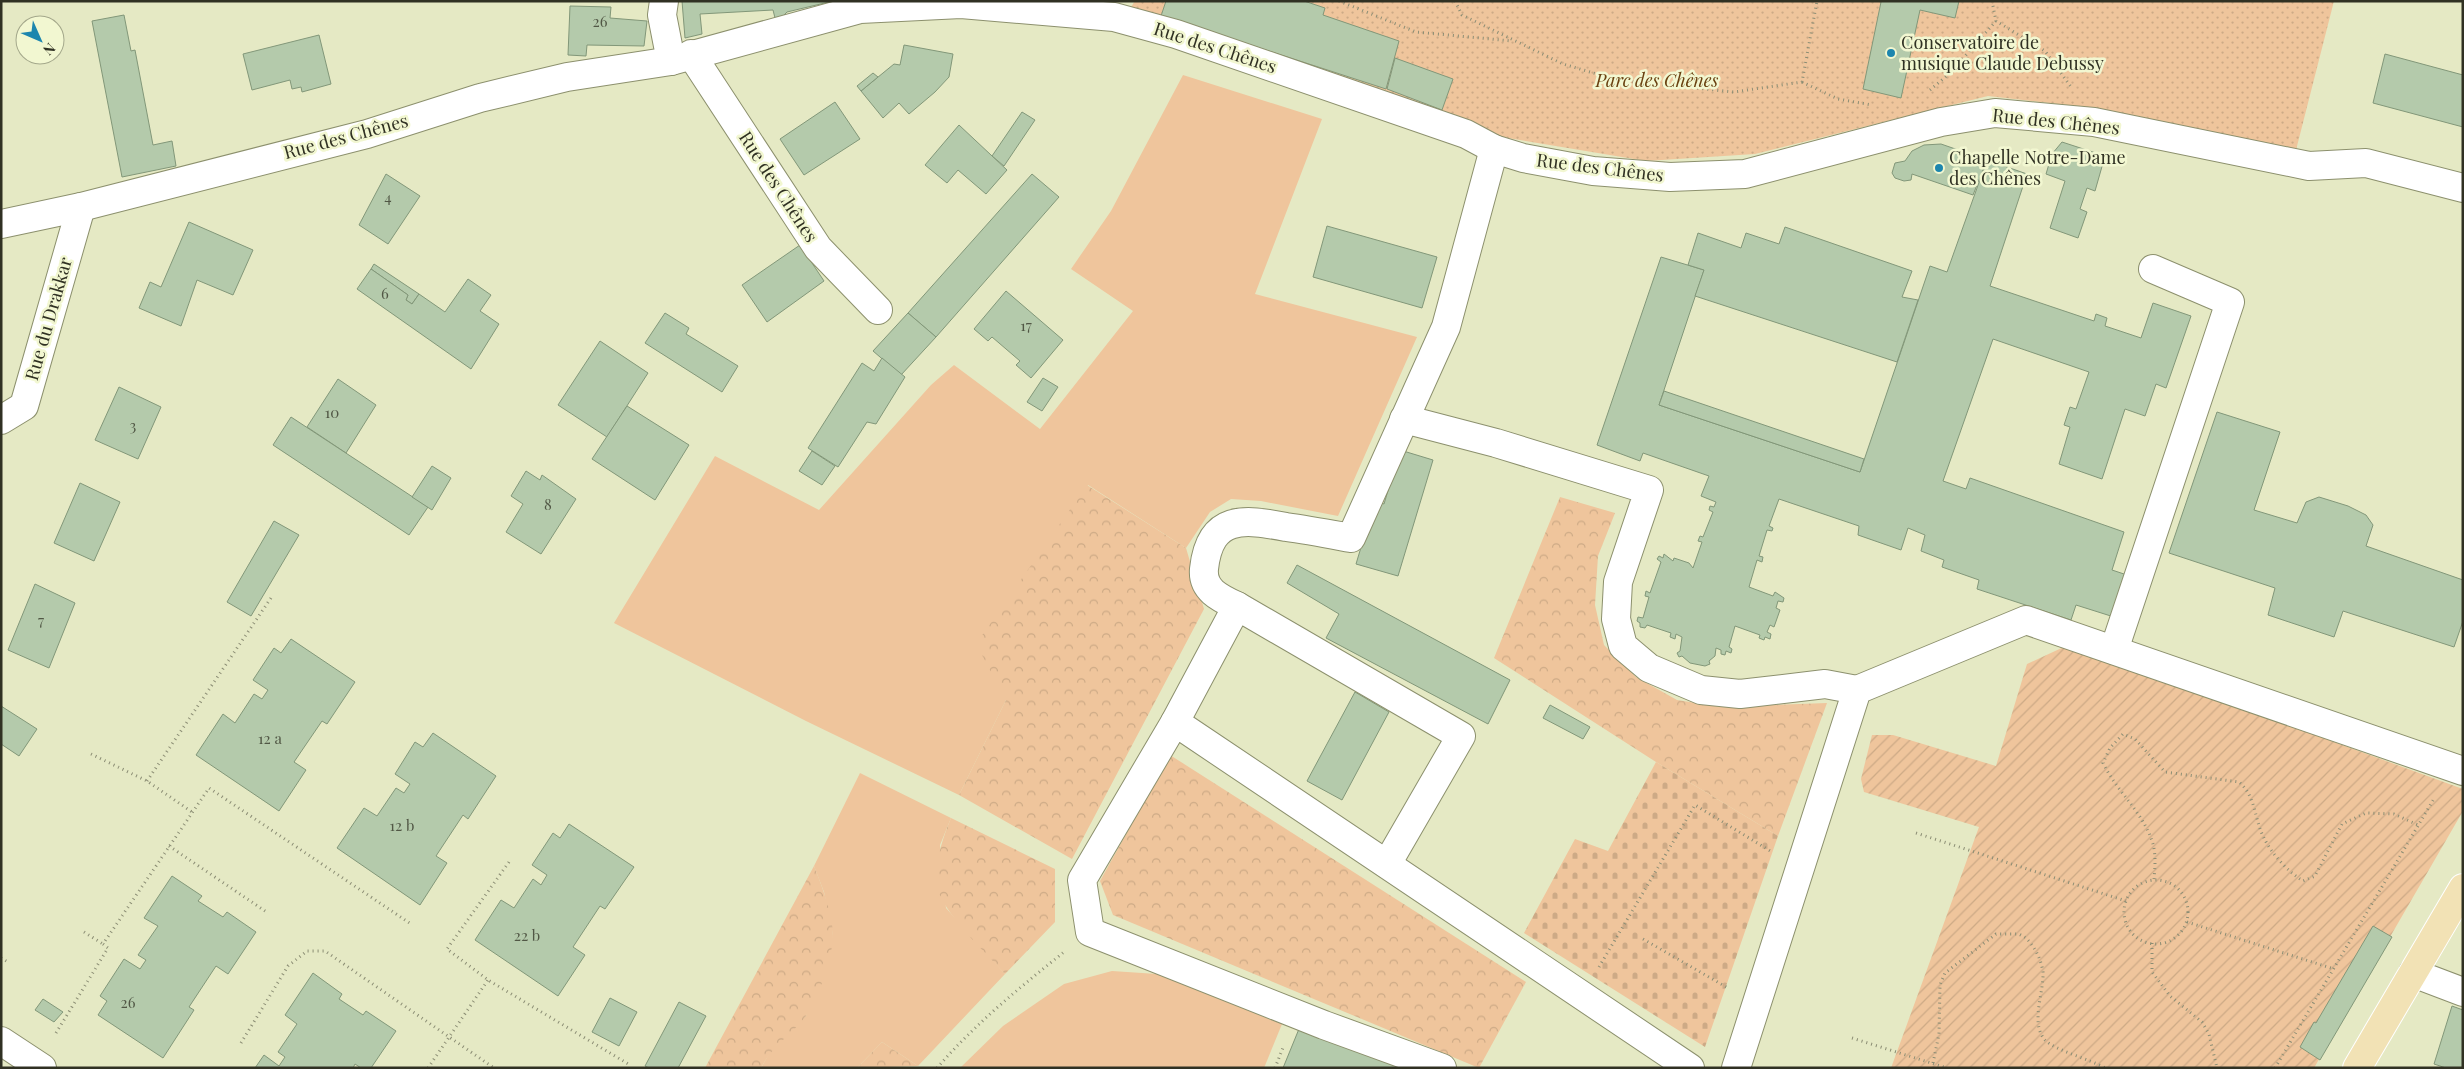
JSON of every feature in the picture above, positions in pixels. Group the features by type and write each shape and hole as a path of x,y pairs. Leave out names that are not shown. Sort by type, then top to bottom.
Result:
{"main road":[{"path":"2357,1068 2463,888"}],"street":[{"path":"664,1 662,15 681,57"},
{"name":"Rue des Chênes","path":"1,224 80,207 367,134 480,98 567,77 681,57 860,9 961,4 1118,9 1176,34 1466,134 1494,149 1523,158 1593,171 1670,177 1745,174 1941,122 1995,113 2094,122 2309,166 2366,163 2463,188"},
{"name":"Rue des Chênes","path":"681,57 818,248 878,310"},
{"path":"1388,864 1461,736 1237,606 1213,595 1204,576 1206,557 1210,544 1219,532 1239,521 1256,521 1351,538 1446,327 1494,149"},
{"name":"Rue du Drakkar","path":"1,420 24,406 80,207"},
{"path":"2114,650 2230,302 2153,270"},
{"path":"1404,419 1496,443 1649,490 1618,582 1616,619 1623,646 1649,668 1672,680 1701,690 1740,694 1825,684 1858,690 2026,620 2463,771"},
{"path":"1237,606 1175,722 1082,880 1090,932 1442,1068"},
{"path":"1736,1068 1858,690"},
{"path":"1175,722 1690,1068"},
{"path":"2413,974 2463,992"},
{"path":"1,1040 42,1068"}],"path":[{"path":"1339,1 1416,32 1516,41"},
{"path":"1455,1 1462,15 1563,64 1616,80 1734,92 1802,82 1838,99 1876,106"},
{"path":"1802,82 1817,1"},
{"path":"1992,1 1996,21 2045,51 2073,90"},
{"path":"1927,92 1950,73 1996,21"},
{"path":"147,781 273,595"},
{"path":"2154,880 2153,845 2146,827 2115,785 2104,763 2110,748 2123,734 2135,739 2165,772 2239,782 2248,790 2264,839 2292,875 2303,881 2315,876 2342,824 2366,813 2394,814 2418,825"},
{"path":"91,754 147,781 192,812"},
{"path":"103,944 209,788 411,924"},
{"path":"2275,1068 2436,795"},
{"path":"1582,996 1694,805 1774,853"},
{"path":"1916,833 2126,901"},
{"path":"169,846 268,913"},
{"path":"509,862 447,949 488,980 630,1065"},
{"path":"2154,880 2167,881 2178,888 2185,898 2188,910 2187,922 2180,933 2170,940 2152,943 2135,935 2127,926 2124,913 2126,901 2132,890 2142,883 2154,880"},
{"path":"2187,922 2334,969"},
{"path":"56,1034 108,948 84,932"},
{"path":"937,1068 963,1038 1012,994 1090,932"},
{"path":"1932,1063 1939,1034 1940,985 1945,973 1988,938 1996,934 2008,933 2019,934 2026,938 2038,955 2042,970 2043,987 2038,1020 2045,1040 2105,1068"},
{"path":"1643,939 1737,993"},
{"path":"2152,943 2152,972 2170,996 2202,1022 2209,1034 2217,1068"},
{"path":"241,1043 288,966 306,951 326,951 494,1068"},
{"path":"1,958 8,962"},
{"path":"428,1068 488,980"},
{"path":"1852,1038 1947,1068"}],"green space":[{"name":"Parc des Chênes","path":"1135,1 2334,1 2295,154 2084,107 1988,96 1755,154 1646,161 1478,133 1129,10"},
{"path":"1183,75 1322,119 1255,294 1417,337 1338,516 1261,501 1231,499 1210,512 1186,548 1088,485 1006,700 959,795 806,721 614,623 715,456 819,510 931,385 954,365 1040,429 1133,311 1071,269 1111,211"},
{"path":"1087,485 1186,548 1204,609 1072,859 959,795 1006,700 976,644"},
{"path":"1560,497 1615,513 1598,556 1595,605 1604,645 1636,677 1677,700 1721,707 1827,703 1778,836 1656,762 1494,658"},
{"path":"2068,645 2463,789 2463,811 2314,1068 1891,1068 1979,827 1864,792 1861,779 1872,735 1893,735 1996,766 2027,664"},
{"path":"1170,755 1526,982 1479,1068 1113,915 1100,881"},
{"path":"1656,762 1778,836 1705,1047 1524,933 1575,839 1608,851"},
{"path":"860,773 951,818 940,845 946,908 1005,974 918,1066 882,1042 857,1068 761,1068 770,1052 806,1016 833,935 824,892 814,866"},
{"path":"951,818 1055,869 1055,922 1005,974 956,920 940,896 936,878 938,860 942,842"},
{"path":"814,866 824,891 833,928 833,936 827,967 811,1008 801,1023 766,1059 761,1068 705,1068"},
{"path":"1112,971 1157,974 1282,1024 1264,1068 960,1068 1003,1026 1064,984"},
{"path":"882,1042 918,1066 857,1068"}],"building":[{"path":"682,1 829,2 787,12 783,16 775,18 773,10 700,14 702,34 685,38"},
{"path":"1166,1 1304,1 1325,8 1323,15 1399,41 1386,89 1161,16"},
{"name":"Conservatoire de musique Claude Debussy","path":"1877,1 1959,1 1955,18 1920,10 1901,98 1863,89 1881,2"},
{"path":"570,6 611,7 610,18 647,21 644,46 587,45 586,56 568,55"},
{"path":"124,15 131,51 135,50 153,145 172,141 176,166 122,177 92,21"},
{"path":"319,35 331,84 302,92 301,87 292,89 290,80 252,90 243,54"},
{"path":"904,45 953,54 949,77 935,92 909,114 899,103 883,118 861,91 894,64 900,65"},
{"path":"2385,54 2463,75 2463,127 2373,103"},
{"path":"1395,58 1453,79 1442,110 1387,89"},
{"path":"873,73 878,77 861,91 857,86"},
{"path":"835,102 860,139 804,175 780,139"},
{"path":"1022,112 1035,120 1004,166 992,156"},
{"path":"959,125 1007,170 986,194 958,170 947,183 925,165"},
{"path":"2062,142 2105,156 2095,191 2087,188 2080,209 2087,212 2078,238 2050,228 2065,181 2046,174 2052,154"},
{"name":"Chapelle Notre-Dame des Chênes","path":"1941,144 1987,160 1973,195 1912,174 1911,180 1904,181 1895,178 1892,173 1895,163 1905,161 1912,151 1924,145"},
{"path":"1987,160 2027,174 1990,286 2094,321 2096,314 2107,318 2105,326 2141,338 2153,303 2191,316 2166,388 2156,384 2145,416 2125,409 2102,479 2059,464 2070,427 2064,425 2070,407 2076,409 2089,372 1993,339 1943,481 1966,489 1970,478 2124,532 2112,570 2127,575 2114,617 2076,605 2071,620 1977,589 1979,580 1942,567 1944,560 1921,551 1925,535 1908,528 1901,550 1858,535 1859,526 1779,499 1769,526 1773,528 1772,531 1767,530 1759,556 1763,557 1762,562 1757,560 1749,587 1773,596 1775,592 1784,598 1783,602 1778,601 1776,608 1780,610 1774,627 1770,625 1767,632 1771,634 1770,639 1765,637 1764,640 1759,638 1760,635 1735,626 1729,647 1732,649 1731,653 1726,651 1725,655 1721,654 1721,650 1716,648 1715,656 1709,661 1710,664 1705,666 1690,663 1682,656 1679,657 1677,653 1680,651 1682,637 1676,634 1675,639 1670,637 1671,633 1647,625 1645,628 1640,627 1640,623 1637,621 1638,617 1643,618 1649,597 1645,596 1646,591 1650,593 1661,562 1657,559 1659,556 1663,558 1664,554 1673,561 1674,558 1689,563 1693,568 1702,542 1698,541 1700,536 1703,537 1713,512 1709,510 1710,506 1714,507 1716,502 1701,496 1709,476 1643,453 1640,461 1597,445 1661,257 1704,270 1659,405 1860,472 1930,266 1947,272"},
{"path":"386,174 420,196 388,244 359,225"},
{"path":"1032,174 1059,197 936,337 908,313"},
{"path":"189,222 253,250 233,295 197,280 181,326 139,308 150,282 161,287"},
{"path":"1327,226 1437,257 1422,308 1313,277"},
{"path":"1785,227 1912,271 1902,297 1918,300 1897,362 1695,296 1704,270 1688,265 1698,233 1741,248 1746,233 1779,244"},
{"path":"800,245 824,281 767,322 742,285"},
{"path":"374,264 419,294 412,304 406,300 408,295 371,269"},
{"path":"371,269 408,295 406,300 412,304 419,294 445,312 468,279 491,295 480,311 499,324 471,369 357,289"},
{"path":"1006,291 1063,340 1031,378 1016,365 1020,361 992,337 988,341 974,329"},
{"path":"665,313 689,328 686,334 738,366 722,392 645,343"},
{"path":"908,313 936,337 901,375 873,351"},
{"path":"600,341 648,373 607,437 558,405"},
{"path":"882,358 905,377 876,424 867,422 838,467 808,448 862,363 874,371"},
{"path":"1043,378 1058,387 1042,411 1027,402"},
{"path":"338,379 376,405 346,453 307,427"},
{"path":"119,387 161,407 138,459 95,440"},
{"path":"1664,391 1864,459 1860,472 1659,405"},
{"path":"627,406 689,445 655,500 592,459"},
{"path":"2217,412 2280,432 2254,510 2297,523 2306,502 2319,497 2348,506 2366,515 2373,525 2366,546 2463,580 2463,621 2454,647 2343,611 2334,637 2268,615 2275,588 2169,553"},
{"path":"291,417 428,507 409,535 273,445"},
{"path":"1400,450 1433,460 1398,576 1356,564 1375,501 1384,504"},
{"path":"812,451 835,466 822,485 799,471"},
{"path":"432,466 451,478 432,510 412,497"},
{"path":"526,471 540,480 542,475 576,499 541,554 506,532 523,504 511,496"},
{"path":"80,483 120,502 94,561 54,543"},
{"path":"274,521 299,535 251,616 227,602"},
{"path":"1297,565 1510,680 1488,724 1326,638 1339,614 1287,583"},
{"path":"35,584 75,603 49,668 8,650"},
{"path":"291,639 355,682 327,724 322,721 294,762 306,770 279,811 196,755 223,714 235,723 254,694 262,699 268,690 253,680 274,648 281,653"},
{"path":"1355,692 1389,712 1342,800 1307,781"},
{"path":"1550,705 1590,727 1583,739 1543,718"},
{"path":"1,706 37,729 19,756 1,744"},
{"path":"433,733 496,776 468,819 463,815 436,856 447,863 420,905 337,848 364,808 377,816 396,788 404,793 410,784 395,774 415,742 423,747"},
{"path":"569,824 634,867 605,909 600,906 573,947 585,955 558,996 475,940 501,900 514,908 533,879 541,885 547,875 532,865 553,833 560,838"},
{"path":"172,876 202,896 198,901 223,917 227,912 256,932 228,974 216,966 189,1007 194,1010 163,1058 98,1015 107,1001 100,996 124,959 140,969 146,960 138,955 158,926 144,918"},
{"path":"2373,926 2392,937 2320,1060 2300,1047"},
{"path":"313,973 342,994 339,999 363,1015 366,1011 396,1031 371,1068 361,1068 355,1064 353,1068 255,1068 264,1055 279,1066 285,1057 278,1052 297,1024 285,1015"},
{"path":"610,998 637,1012 619,1046 592,1032"},
{"path":"43,999 63,1012 54,1022 35,1010"},
{"path":"679,1002 706,1016 678,1068 649,1068 645,1066"},
{"path":"2452,1006 2463,1010 2463,1068 2446,1068 2434,1064"},
{"path":"1301,1024 1413,1068 1283,1068"}],"place":[{"name":"Conservatoire de musique Claude Debussy","path":"1891,53"},
{"name":"Chapelle Notre-Dame des Chênes","path":"1939,168"}]}
